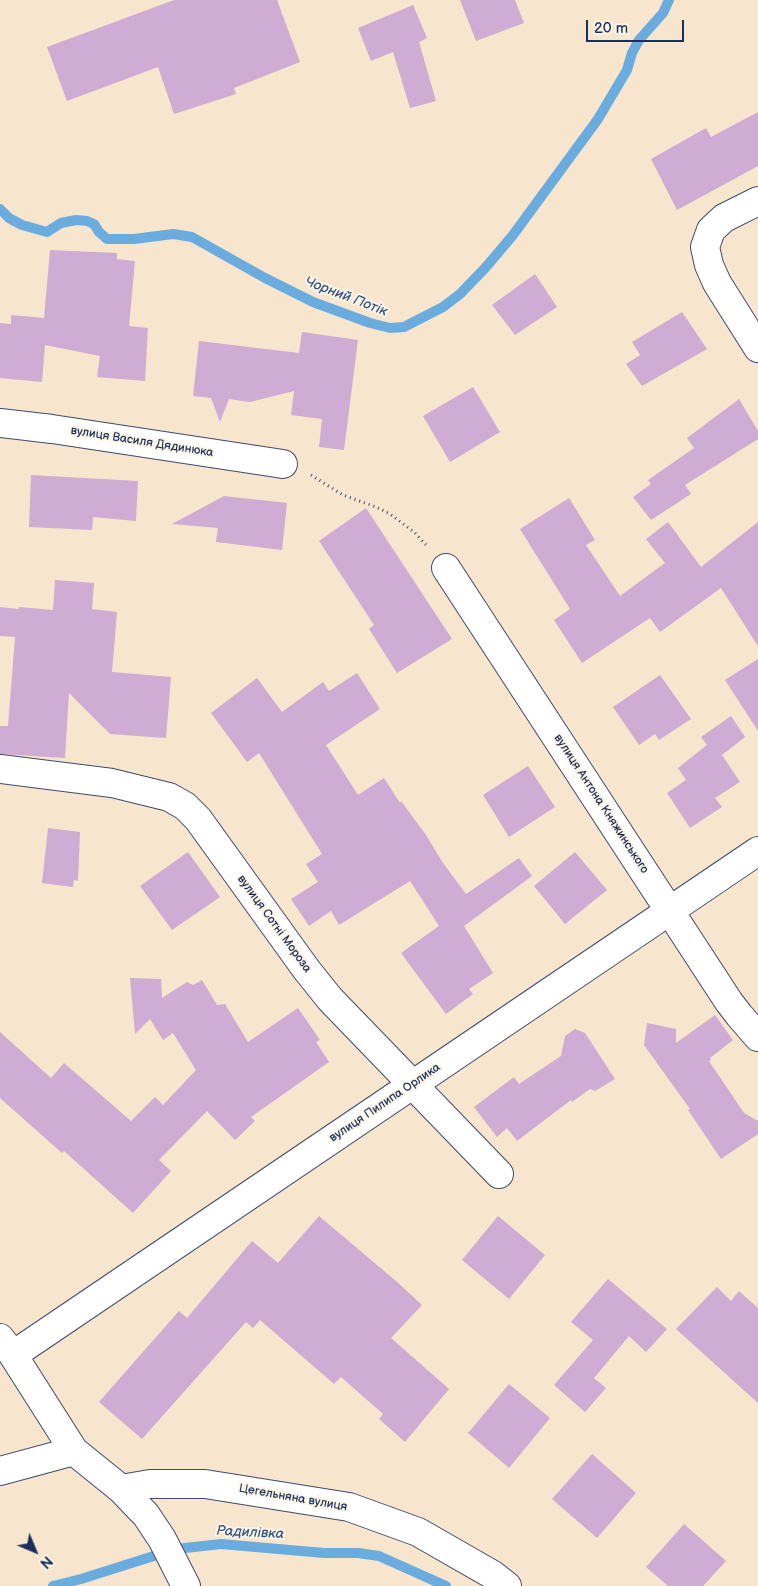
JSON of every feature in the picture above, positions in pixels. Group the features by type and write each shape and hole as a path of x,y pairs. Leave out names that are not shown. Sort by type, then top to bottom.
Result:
{"street":[{"path":"758,201 724,218 711,230 705,247 709,265 717,283 758,348"},
{"name":"вулиця Василя Дядинюка","path":"0,423 52,428 284,464"},
{"name":"вулиця Антона Княжинського","path":"446,568 738,1015 758,1037"},
{"name":"вулиця Сотні Мороза","path":"0,769 112,783 169,797 185,806 198,819 330,1000 499,1174"},
{"name":"вулиця Пилипа Орлика","path":"6,1346 411,1085 758,851"},
{"path":"6,1346 74,1451 121,1489 146,1515 162,1539 183,1580"},
{"path":"0,1472 74,1451"},
{"name":"Цегельняна вулиця","path":"121,1489 150,1484 205,1484 349,1507 418,1532 493,1575 507,1586"}],"path":[{"path":"284,464 315,477 343,495 390,514 414,532 446,568"}],"building":[{"path":"174,0 277,0 300,62 234,88 236,94 174,114 158,67 67,101 47,47"},
{"path":"460,0 515,0 524,23 476,41"},
{"path":"413,5 427,38 419,42 436,101 410,108 393,52 371,61 358,28"},
{"path":"758,112 758,166 677,210 651,159 706,128 711,137"},
{"path":"50,250 117,253 117,259 135,261 129,326 148,328 145,381 97,377 100,356 45,345 42,382 0,378 0,323 11,324 11,315 44,318"},
{"path":"535,274 557,307 515,335 492,305"},
{"path":"682,312 707,349 642,386 626,364 640,355 632,342"},
{"path":"302,332 358,340 344,450 319,447 322,419 291,415 294,391 250,402 229,399 220,422 211,398 193,396 199,341 299,353"},
{"path":"473,387 500,432 450,462 423,416"},
{"path":"739,399 758,431 758,439 685,485 691,494 651,520 633,497 651,484 648,480 694,448 687,438"},
{"path":"31,475 138,481 136,521 93,517 92,530 29,527"},
{"path":"224,496 287,503 282,550 216,542 218,528 172,524"},
{"path":"569,498 595,540 586,545 620,596 665,563 646,539 668,522 701,567 758,522 758,646 721,588 660,632 650,618 582,663 554,620 570,609 520,529"},
{"path":"366,508 452,639 397,673 369,629 374,625 319,541"},
{"path":"55,580 94,583 92,609 117,612 112,672 171,677 166,738 110,734 69,693 65,758 0,754 0,726 8,726 15,637 0,636 0,607 53,610"},
{"path":"758,659 758,731 725,680"},
{"path":"357,673 380,709 326,745 358,795 384,778 466,894 519,858 532,876 464,926 493,973 469,989 473,994 446,1014 401,953 439,926 410,881 339,925 331,911 309,926 291,899 318,882 306,864 322,854 259,753 247,762 211,713 257,678 282,712 323,682 329,691"},
{"path":"660,675 691,719 659,740 655,734 639,745 613,707"},
{"path":"731,716 745,737 722,755 740,782 715,798 722,807 690,828 667,793 686,780 678,768 707,745 701,737"},
{"path":"528,766 555,807 509,837 483,795"},
{"path":"48,828 80,832 78,881 74,880 73,887 42,883"},
{"path":"188,852 220,897 172,930 140,886"},
{"path":"575,852 607,890 565,924 534,886"},
{"path":"130,978 161,979 162,998 187,982 193,985 202,980 217,1005 225,1004 248,1042 298,1008 320,1040 316,1042 329,1062 251,1117 255,1121 235,1140 207,1111 159,1160 171,1171 133,1213 64,1151 62,1153 0,1098 0,1032 51,1078 64,1063 131,1121 155,1097 163,1105 196,1070 173,1033 163,1040 150,1019 135,1034"},
{"path":"715,1015 733,1040 710,1058 711,1060 709,1061 744,1113 758,1121 758,1134 721,1159 688,1110 690,1109 644,1045 647,1023 676,1029 676,1043"},
{"path":"575,1029 585,1033 615,1079 595,1091 590,1089 572,1102 571,1100 517,1141 507,1128 497,1137 474,1107 514,1077 519,1084 561,1056 565,1036"},
{"path":"319,1216 422,1305 391,1338 449,1389 405,1442 379,1419 383,1414 341,1377 334,1384 260,1320 253,1328 246,1322 142,1439 99,1402 179,1311 187,1318 252,1241 278,1263"},
{"path":"498,1216 545,1255 509,1299 462,1260"},
{"path":"608,1279 667,1329 646,1352 629,1336 594,1378 606,1388 585,1412 554,1385 593,1340 571,1322"},
{"path":"717,1287 731,1301 739,1291 758,1308 758,1403 676,1329"},
{"path":"509,1384 550,1418 509,1468 467,1432 469,1432"},
{"path":"592,1454 636,1493 597,1538 552,1499"},
{"path":"684,1524 726,1561 703,1586 668,1586 646,1567"}],"waterway":[{"name":"Чорний Потік","path":"0,209 9,218 22,225 47,232 61,223 76,220 94,224 107,239 134,239 173,234 192,237 265,278 313,302 370,323 390,328 404,327 443,307 460,294 513,235 598,119 627,70 632,53 639,40 663,13 669,0"},
{"name":"Радилівка","path":"53,1586 176,1549 221,1544 379,1556 446,1586"}]}
